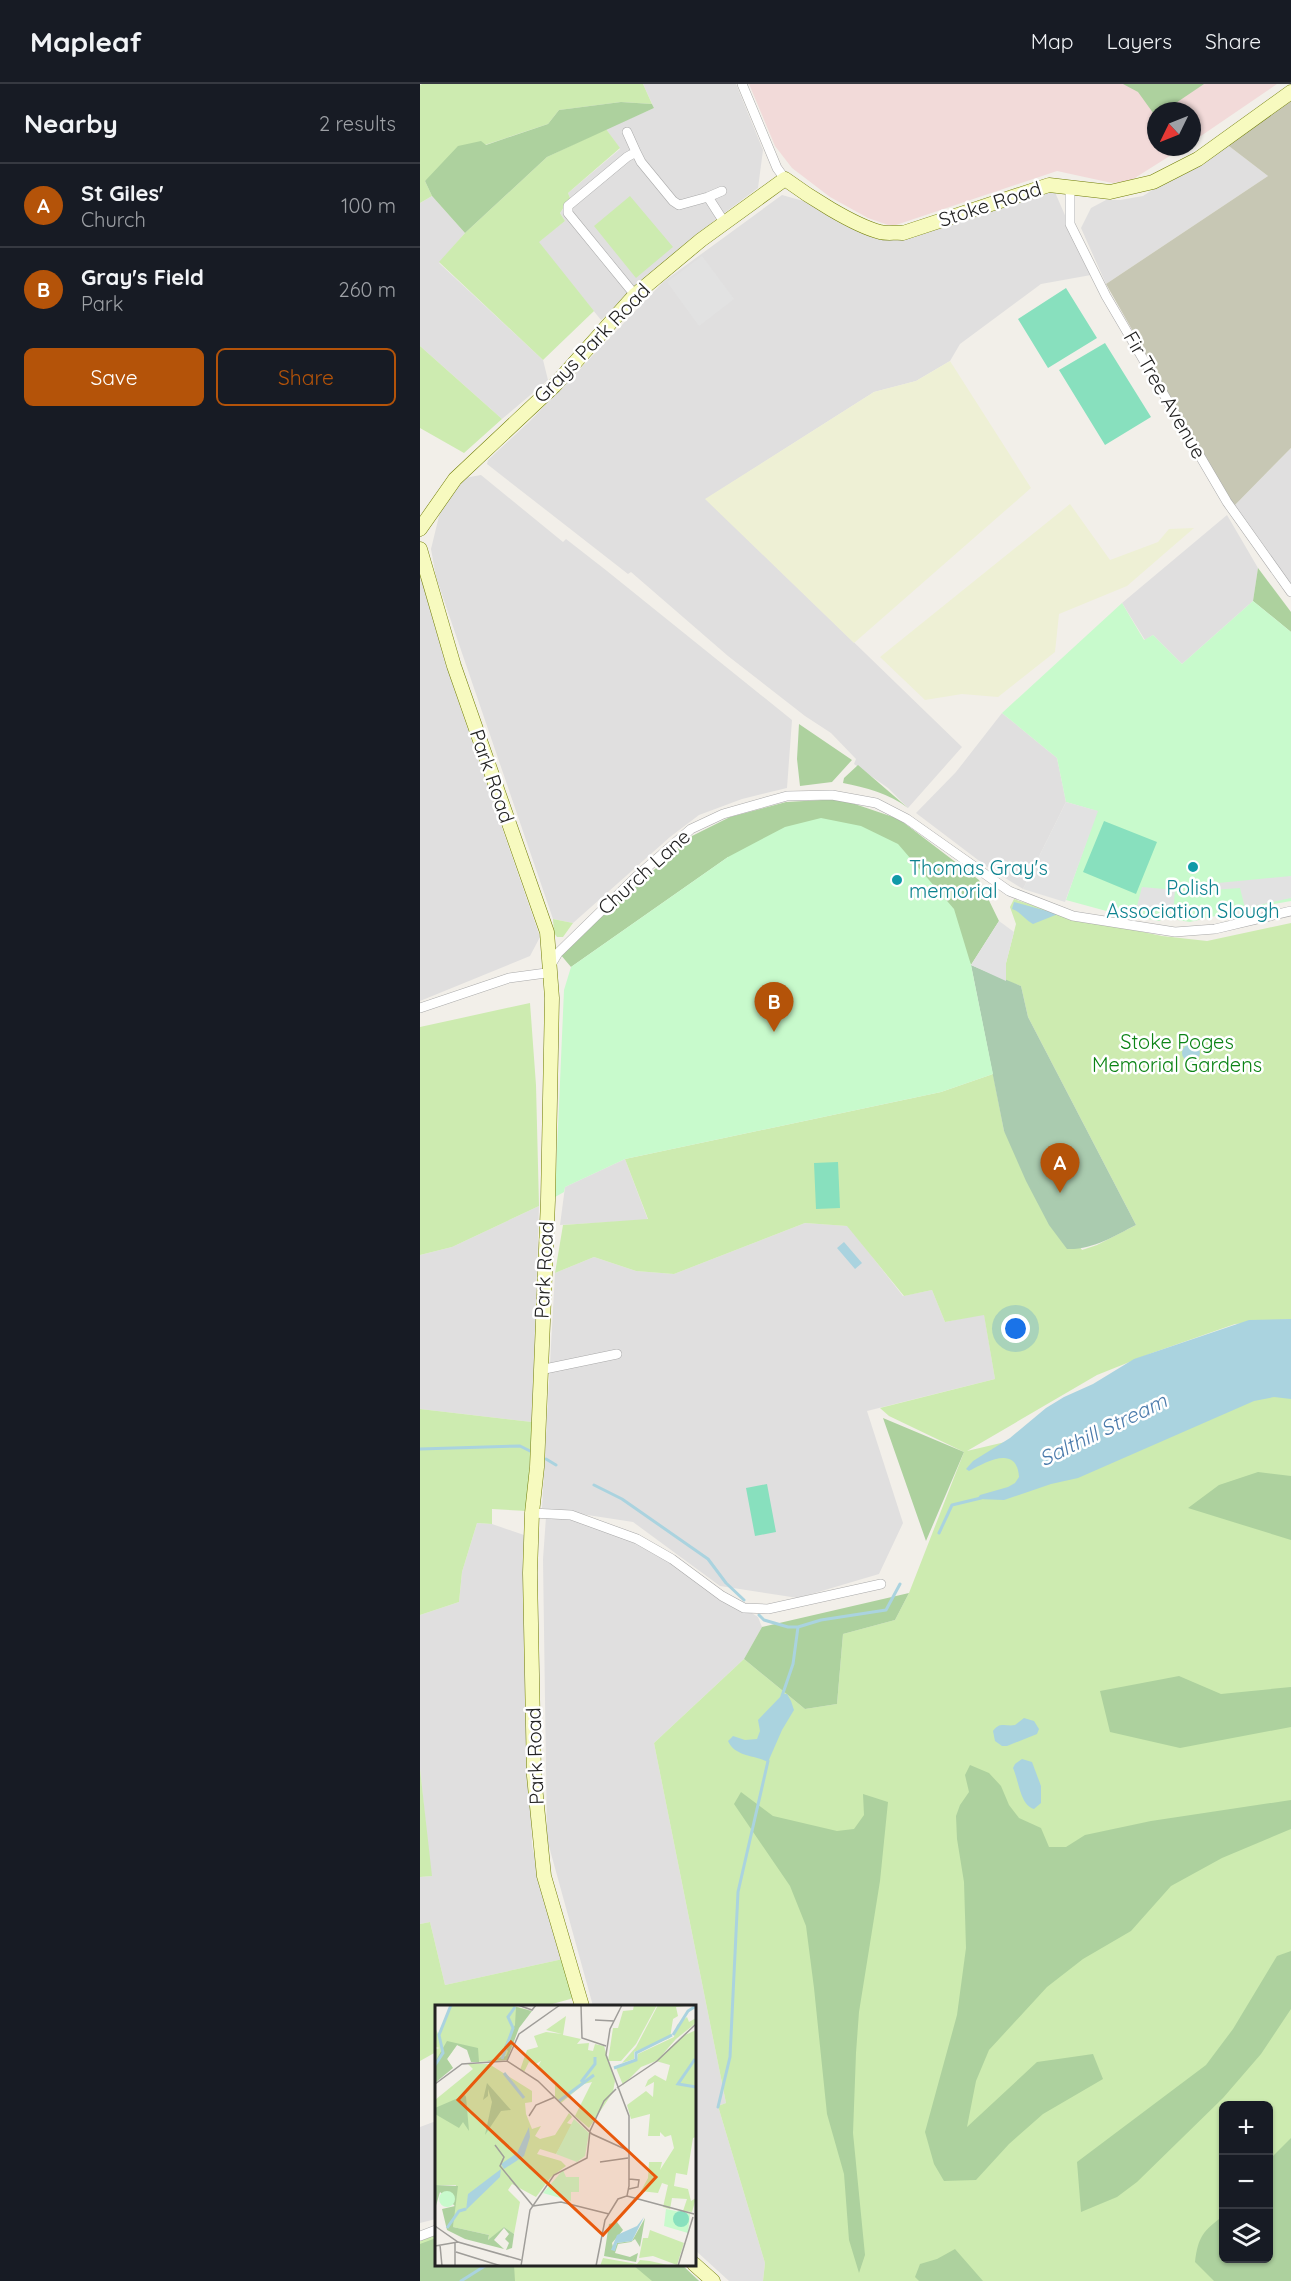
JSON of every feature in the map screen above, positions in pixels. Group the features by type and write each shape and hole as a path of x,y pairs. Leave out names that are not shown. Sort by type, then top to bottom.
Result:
{"main road":[{"name":"Stoke Road","path":"785,179 798,189 861,224 881,232 903,232 1049,185 1110,192 1153,182 1198,159 1291,92"},
{"name":"Grays Park Road","path":"420,529 455,479 554,386 635,296 724,222 785,179"},
{"name":"Park Road","path":"420,549 454,666 547,932 552,998 548,1200 537,1467 532,1512 530,1573 534,1776 544,1876 581,2005"},
{"path":"696,2266 713,2281"}],"street":[{"path":"742,84 777,168 785,179"},
{"path":"627,132 641,162 673,201 679,205 722,191"},
{"path":"635,296 568,213 568,206 636,152"},
{"name":"Fir Tree Avenue","path":"1070,186 1070,224 1098,280 1227,502 1291,592"},
{"path":"708,197 724,222"},
{"name":"Church Lane","path":"550,967 558,953 636,877 691,829 723,814 787,796 832,795 876,803 907,819 1009,891 1073,916 1175,932 1215,928 1291,911"},
{"path":"420,1008 509,978 546,973 550,967"},
{"path":"540,1370 617,1354"},
{"path":"532,1512 571,1515 637,1539 672,1559 722,1596 744,1608 768,1609 881,1584"},
{"path":"420,2236 435,2230"}],"shaded area":[{"path":"643,84 736,84 763,150 758,188 715,220 601,320 538,242 565,221 560,213 570,198 568,193 620,149 606,129 654,108"},
{"path":"749,84 1277,84 1201,136 1201,102 1147,102 1147,156 1170,156 1130,181 1112,183 1057,171 896,225 888,225 868,218 830,197 792,168 775,146"},
{"path":"1291,97 1291,448 1233,507 1106,284 1268,176 1225,143"},
{"path":"1225,143 1268,176 1106,284 1081,228 1091,208 1106,200 1143,196"},
{"path":"1054,190 1091,275 1041,284 960,344 950,361 916,381 874,392 706,499 962,747 908,808 888,788 854,764 856,759 831,733 805,716 728,656 631,572 628,574 487,464 488,460 531,420 663,282 782,195 814,204 893,239"},
{"path":"432,196 465,233 439,263 543,360 548,380 502,419 420,346 420,203"},
{"path":"702,256 734,299 699,326 667,282"},
{"path":"950,361 1031,488 854,643 705,499 874,392 916,381"},
{"path":"1291,448 1291,594 1233,507"},
{"path":"481,475 563,542 566,539 607,571 792,720 787,788 742,799 699,815 670,837 573,923 553,919 436,577 431,549 441,508 464,478"},
{"path":"1070,504 1110,560 1158,542 1169,529 1194,528 1127,586 1059,614 1055,652 998,697 962,694 925,700 880,657"},
{"path":"1227,515 1258,568 1253,601 1182,664 1153,635 1145,640 1122,603"},
{"path":"420,570 456,695 540,937 530,956 420,1001"},
{"path":"1002,713 1057,758 1066,802 1023,889 986,866 916,813 956,772"},
{"path":"1066,802 1098,811 1065,902 1023,889"},
{"path":"1291,876 1291,898 1245,908 1240,888 1212,890 1218,883"},
{"path":"1142,887 1175,890 1173,913 1137,906"},
{"path":"999,921 1014,932 1006,963 1006,981 971,965"},
{"path":"625,1159 648,1220 560,1225 565,1187"},
{"path":"539,1206 532,1422 420,1409 420,1255 452,1247"},
{"path":"805,1223 848,1226 903,1296 932,1290 945,1322 984,1314 995,1379 867,1411 903,1523 879,1574 798,1598 720,1586 633,1522 542,1508 555,1273 594,1257 636,1271 674,1274"},
{"path":"557,1515 633,1540 758,1617 762,1627 744,1659 654,1743 726,2103 718,2106 765,2263 763,2281 729,2281 696,2251 696,2005 593,2005 547,1839 543,1559 546,1517"},
{"path":"477,1523 492,1524 524,1535 532,1846 563,1959 445,1985 430,1922 420,1924 420,1877 431,1876 420,1769 420,1615 459,1602 462,1572"},
{"path":"435,2121 435,2219 420,2223 420,2127"}],"green space":[{"path":"643,84 652,104 621,102 559,110 548,124 485,145 425,181 432,196 420,203 420,85"},
{"path":"1123,84 1204,84 1177,102 1147,102 1147,104 1138,92"},
{"path":"621,102 652,104 654,108 547,157 465,233 432,196 425,181 458,146 481,141 486,145 548,124 559,110"},
{"path":"606,129 620,148 568,193 570,198 560,213 565,221 539,242 594,311 543,360 439,262 465,233 547,157"},
{"path":"630,196 673,247 636,278 594,226"},
{"path":"1066,288 1097,338 1048,368 1018,319"},
{"path":"1105,343 1151,417 1105,445 1059,370"},
{"path":"420,346 502,419 464,453 420,428"},
{"path":"1258,568 1291,612 1291,632 1253,601"},
{"path":"1253,601 1291,632 1291,901 1190,922 1165,918 1159,921 1110,912 1066,900 1097,811 1066,802 1057,758 1002,713 1122,603 1144,640 1153,635 1182,664"},
{"path":"799,724 852,760 832,782 800,786 797,759"},
{"path":"858,765 908,808 877,792 843,783 844,778"},
{"path":"840,799 899,819 979,880 999,921 971,965 964,950 728,857 571,967 560,954 692,836 730,817 786,802"},
{"path":"821,818 861,826 898,844 954,909 971,965 993,1074 941,1092 625,1159 565,1187 564,1192 555,1197 564,990 571,967 728,857 785,827"},
{"path":"1104,821 1157,842 1136,894 1083,872"},
{"name":"Stoke Poges Memorial Gardens","path":"1014,899 1059,914 1162,936 1207,941 1291,923 1291,1319 1235,1324 1097,1375 967,1451 1257,1383 1291,1379 1291,2281 763,2281 765,2263 718,2106 726,2103 654,1743 744,1659 805,1709 837,1704 843,1634 895,1620 909,1593 964,1452 889,1416 880,1408 995,1379 984,1315 945,1322 932,1290 904,1296 847,1226 805,1223 674,1274 636,1271 594,1257 555,1273 563,1225 648,1219 625,1159 941,1092 993,1074 1004,1131 1082,1250 1136,1225 1028,1017 1021,986 1006,981 1006,963 1016,924 1010,907"},
{"path":"553,919 573,923 563,937 557,937 554,933"},
{"path":"971,965 1021,986 1028,1017 1136,1225 1094,1245 1067,1249 1049,1225 1004,1131"},
{"path":"530,1003 536,1085 539,1206 452,1247 420,1255 420,1027"},
{"path":"838,1162 840,1208 816,1209 814,1163"},
{"path":"420,1409 532,1422 527,1511 492,1509 492,1524 477,1523 462,1572 459,1602 420,1615"},
{"path":"883,1418 964,1452 926,1541"},
{"path":"1258,1472 1291,1476 1291,1540 1188,1508 1219,1485"},
{"path":"767,1484 776,1532 755,1536 746,1488"},
{"path":"909,1593 895,1620 843,1634 837,1704 805,1709 744,1659 762,1627"},
{"path":"1179,1676 1221,1694 1291,1687 1291,1727 1180,1748 1110,1732 1100,1691"},
{"path":"970,1765 989,1773 1001,1786 1009,1805 1019,1818 1041,1828 1049,1847 1066,1847 1085,1835 1151,1821 1291,1800 1291,1829 1222,1858 1171,1886 1131,1931 1083,1959 1047,1987 989,2050 976,2081 967,2127 1037,2062 1093,2054 1103,2079 1043,2114 1009,2144 976,2180 944,2181 934,2164 925,2132 957,2015 966,1948 964,1882 956,1816 969,1792 965,1775"},
{"path":"420,1769 432,1876 420,1877"},
{"path":"741,1792 773,1816 837,1831 854,1829 864,1815 863,1794 888,1802 880,1881 859,2012 856,2053 853,2133 865,2255 859,2273 849,2240 844,2174 827,2114 806,1926 790,1886 734,1804"},
{"path":"430,1922 445,1985 563,1959 574,1998 549,2005 435,2005 435,2053 420,2061 420,1924"},
{"path":"1291,1951 1291,2009 1261,2054 1223,2098 1137,2182 1117,2197 1081,2212 1077,2162 1206,2065 1233,2029 1277,1956"},
{"path":"1291,2138 1291,2281 1214,2281 1195,2262 1200,2240 1219,2219 1219,2263 1273,2263 1273,2156"},
{"path":"435,2235 435,2266 683,2266 699,2281 420,2281 420,2239"},
{"path":"435,2238 435,2266 514,2266 515,2281 420,2281 420,2244"},
{"path":"955,2249 983,2281 919,2281 915,2277 920,2264 937,2259"},
{"path":"634,2266 683,2266 699,2281 652,2281"}],"water":[{"path":"1014,902 1058,914 1033,924 1012,909"},
{"path":"1187,1044 1195,1044 1200,1049 1198,1060 1187,1062 1182,1057 1182,1049"},
{"path":"844,1242 862,1263 855,1269 837,1248"},
{"path":"1291,1319 1291,1399 1274,1397 1254,1401 1078,1478 1051,1484 1004,1500 977,1499 980,1495 1015,1483 1019,1477 1017,1467 1013,1461 1000,1458 969,1471 966,1469 973,1461 1010,1438 1046,1408 1064,1397 1093,1384 1134,1359 1249,1320"},
{"path":"783,1694 787,1694 794,1710 768,1762 735,1750 728,1741 733,1736 745,1740 757,1739 760,1731 758,1720"},
{"path":"1024,1718 1034,1721 1039,1729 1037,1734 1007,1746 1002,1746 995,1741 993,1731 996,1728 1000,1725 1015,1725"},
{"path":"1022,1759 1032,1762 1041,1786 1041,1803 1034,1809 1029,1807 1023,1798 1013,1768"}],"waterway":[{"name":"Salthill Stream","path":"420,1449 520,1446 530,1451"},
{"name":"Salthill Stream","path":"546,1459 556,1465"},
{"name":"Salthill Stream","path":"594,1485 622,1499 708,1559 726,1583 744,1600"},
{"name":"Salthill Stream","path":"939,1533 952,1505 981,1498"},
{"name":"Salthill Stream","path":"759,1615 764,1620 788,1627 798,1627 821,1620 886,1610 900,1584"},
{"path":"782,1696 793,1664 798,1627"},
{"path":"718,2107 730,2057 738,1892 768,1761"},
{"path":"461,2281 485,2266"}],"place":[{"name":"Polish Association Slough","path":"1193,867"},
{"name":"Thomas Gray's memorial","path":"897,880"},
{"name":"Gray's Field","path":"774,1032"},
{"name":"St Giles'","path":"1060,1193"}]}
